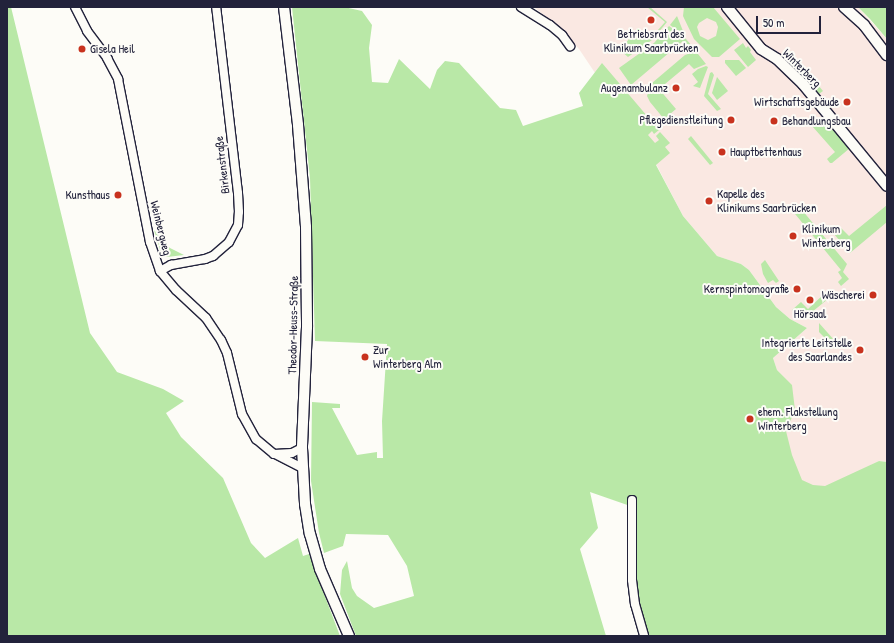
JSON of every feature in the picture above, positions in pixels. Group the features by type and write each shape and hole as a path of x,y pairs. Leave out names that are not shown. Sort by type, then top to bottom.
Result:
{"street":[{"name":"Weinbergweg","path":"75,7 87,31 107,58 118,79 150,242 160,271 176,290 198,309 213,327 227,353 242,414 256,439 274,454 302,468"},
{"name":"Birkenstraße","path":"160,271 172,265 205,259 213,256 229,242 238,224 238,193 216,7"},
{"name":"Theodor-Heuss-Straße","path":"284,7 298,125 306,227 307,327 302,448 305,504 320,568 349,636"},
{"path":"521,7 550,25 562,35 570,46"},
{"name":"Winterberg","path":"727,7 761,49 777,59 795,76 887,186"},
{"path":"844,7 864,25 887,56"},
{"path":"274,454 292,453 302,448"},
{"path":"632,500 632,580 635,604 644,636"}],"shaded area":[{"name":"Klinikum Winterberg","path":"534,7 858,7 887,39 887,462 879,461 799,502 782,458 791,385 777,370 773,358 807,328 790,319 776,307 749,270 741,264 717,256 683,216 656,164 579,49 563,31"}],"green space":[{"path":"7,7 11,7 90,333 117,372 163,389 184,401 166,413 181,437 223,478 251,543 265,558 298,538 303,556 309,554 340,636 7,636"},
{"path":"292,7 344,7 362,11 372,25 369,48 372,82 388,83 399,59 430,89 437,70 445,61 459,63 500,108 516,110 523,126 583,106 579,93 602,63 659,130 654,134 652,131 648,135 655,143 659,140 656,136 660,132 670,143 665,147 670,153 656,165 683,216 717,256 741,264 749,270 776,307 790,319 807,328 773,358 777,370 792,385 795,410 786,431 792,455 802,480 813,485 825,486 879,461 887,462 887,636 648,636 642,617 636,584 636,508 590,492 598,528 580,549 606,636 356,636 340,594 342,570 347,561 352,588 357,596 374,608 414,596 407,566 388,535 346,534 343,546 324,553 319,533 311,481 312,402 340,404 340,408 332,408 357,455 377,452 377,458 383,458 382,421 387,344 315,341 310,178"},
{"path":"647,7 650,7 667,22 652,40 628,57 620,50 638,28 650,39 665,22"},
{"path":"684,7 713,7 740,39 719,57 712,57 694,39 683,16","holes":["707,18 716,22 718,27 716,36 708,40 700,36 697,27 699,23"]},
{"path":"858,7 887,7 887,39 870,19"},
{"path":"677,16 685,36 670,25"},
{"path":"669,26 686,39 692,46 688,46 683,41 631,85 619,68 654,43"},
{"path":"743,43 746,48 748,46 751,50 750,52 756,60 748,67 734,50"},
{"path":"789,50 823,91 819,94 783,55"},
{"path":"691,53 698,54 706,64 694,69 689,64 659,89 676,109 664,119 647,96 650,87 652,83 685,55"},
{"path":"725,60 739,60 746,68 736,76 725,63"},
{"path":"706,66 708,67 700,88 693,86 698,82 692,74 698,69"},
{"path":"712,72 714,75 708,94 721,109 717,111 704,96 710,73"},
{"path":"717,77 728,91 717,100 712,93"},
{"path":"805,118 813,121 826,121 829,123 850,148 830,163 827,159 835,152"},
{"path":"691,136 713,163 710,165 688,139"},
{"path":"797,204 847,264 843,272 849,279 841,286 838,282 842,278 838,272 841,270 791,209"},
{"path":"887,205 887,222 850,253 834,234 841,228 849,236"},
{"path":"154,230 170,248 184,255 167,257 161,253"},
{"path":"765,260 779,281 776,283 773,280 768,283 763,274 761,264"},
{"path":"824,294 828,299 807,316 803,314 800,315 792,310 801,302 808,309"},
{"path":"819,323 835,341 828,338 826,339 819,332"}],"place":[{"name":"Betriebsrat des Klinikum Saarbrücken","path":"651,20"},
{"name":"Gisela Heil","path":"82,49"},
{"name":"Augenambulanz","path":"676,88"},
{"name":"Wirtschaftsgebäude","path":"847,102"},
{"name":"Pflegedienstleitung","path":"731,120"},
{"name":"Behandlungsbau","path":"774,121"},
{"name":"Hauptbettenhaus","path":"722,152"},
{"name":"Kunsthaus","path":"118,195"},
{"name":"Kapelle des Klinikums Saarbrücken","path":"709,201"},
{"name":"Klinikum Winterberg","path":"793,236"},
{"name":"Kernspintomografie","path":"797,289"},
{"name":"Wäscherei","path":"873,295"},
{"name":"Hörsaal","path":"810,300"},
{"name":"Integrierte Leitstelle des Saarlandes","path":"860,350"},
{"name":"Zur Winterberg Alm","path":"365,357"},
{"name":"ehem. Flakstellung Winterberg","path":"750,419"}]}
